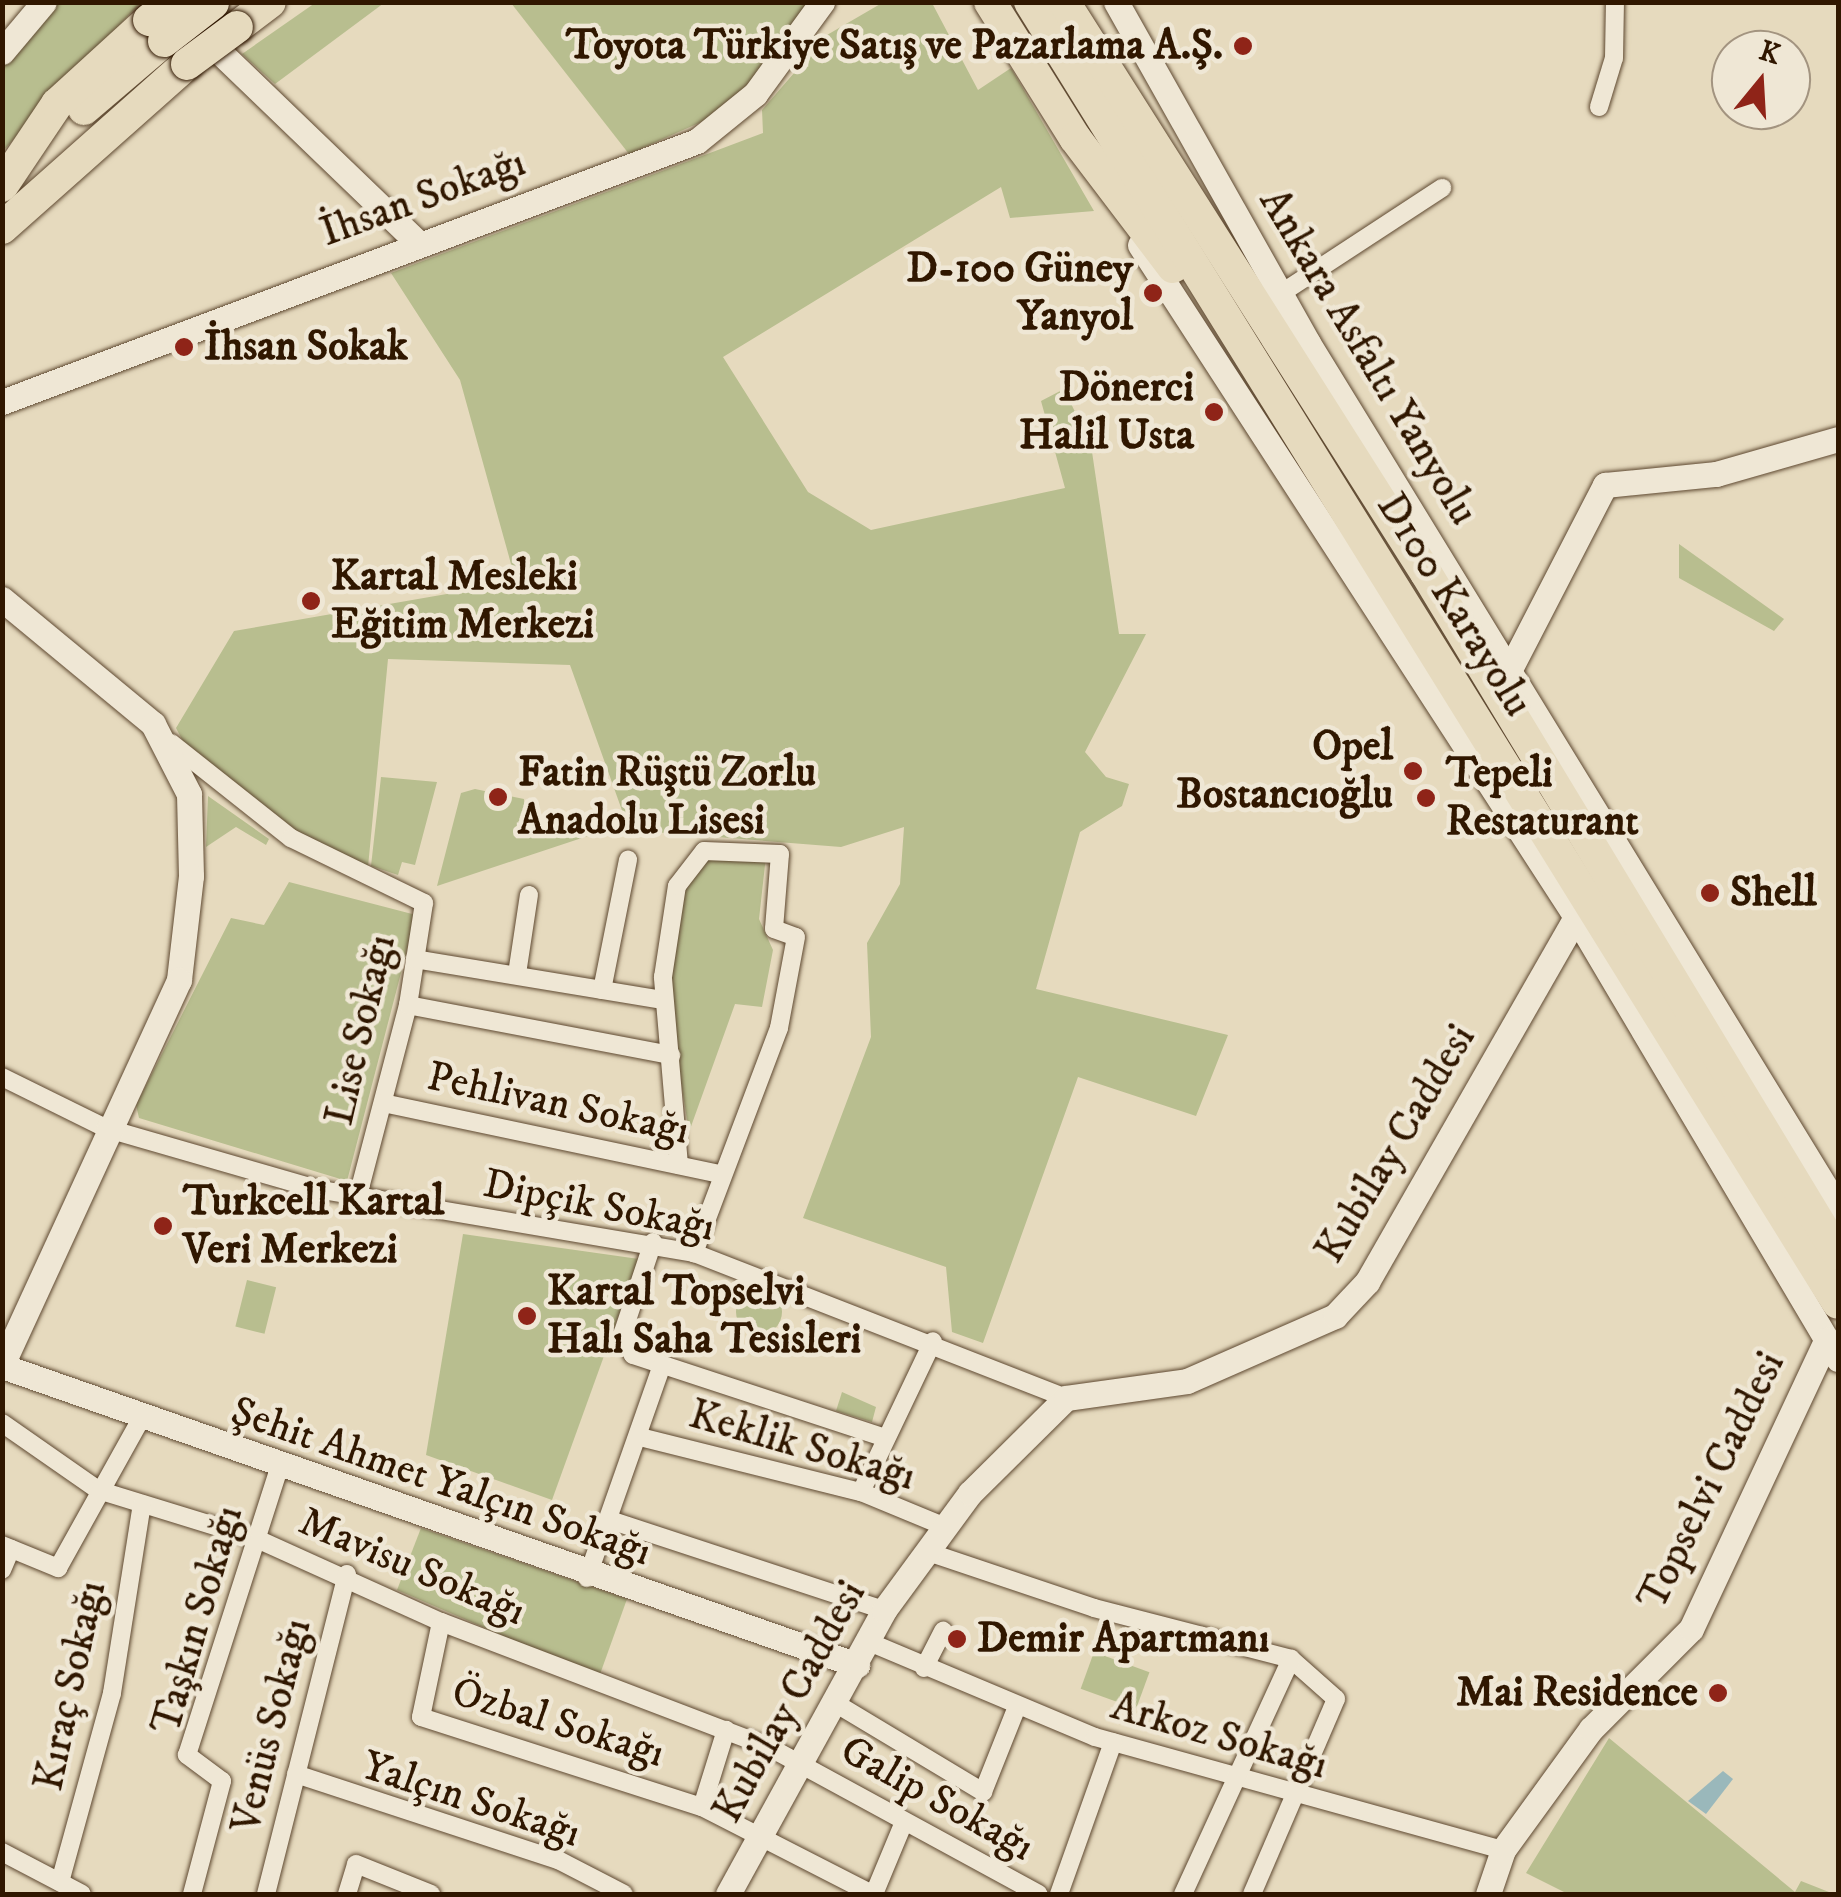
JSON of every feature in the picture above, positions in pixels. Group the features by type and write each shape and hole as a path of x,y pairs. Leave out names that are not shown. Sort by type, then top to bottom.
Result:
{"highway":[{"path":"2,228 187,64 270,2"},
{"path":"990,2 1076,138 1266,383"},
{"name":"D100 Karayolu","path":"1030,2 1838,1303"},
{"name":"D100 Karayolu","path":"1064,2 1426,574 1838,1254"},
{"path":"1089,2 1198,210"},
{"path":"2,189 58,104 163,16 214,3"},
{"path":"1426,574 1555,752"},
{"path":"1534,815 1582,927"}],"street":[{"path":"2,52 44,2"},
{"name":"İhsan Sokağı","path":"2,402 713,132 755,94 822,2"},
{"name":"Ankara Asfaltı Yanyolu","path":"1116,2 1280,294 1511,666 1555,752 1838,1208"},
{"path":"1599,107 1614,58 1614,2"},
{"path":"163,16 416,242"},
{"path":"1076,138 1582,927 1833,1349"},
{"path":"1280,294 1442,188"},
{"path":"1511,666 1605,485 1716,474 1838,439"},
{"path":"2,598 153,724 189,794 179,980 105,1128 2,1366"},
{"name":"Lise Sokağı","path":"153,724 194,768 291,838 424,903 408,1005 357,1199"},
{"path":"679,1165 664,1000 677,886 704,850 780,854 774,930 796,936 779,1028 720,1174 694,1254"},
{"path":"602,990 628,860"},
{"path":"518,974 529,895"},
{"name":"Kubilay Caddesi","path":"728,1894 884,1610 943,1526 1066,1398 1187,1381 1335,1316 1367,1282 1582,927"},
{"path":"415,959 664,1000"},
{"path":"408,1005 671,1055"},
{"name":"Dipçik Sokağı","path":"2,1077 105,1128 357,1199 653,1242 694,1254 934,1341 1066,1398"},
{"name":"Pehlivan Sokağı","path":"383,1103 720,1174"},
{"path":"653,1242 622,1340 633,1355 886,1438"},
{"path":"861,1492 934,1341"},
{"name":"Topselvi Caddesi","path":"1488,1894 1502,1850 1591,1729 1692,1629 1833,1349"},
{"path":"588,1578 662,1365"},
{"name":"Şehit Ahmet Yalçın Sokağı","path":"2,1366 588,1578 862,1653"},
{"path":"2,1570 6,1547 58,1568 142,1417"},
{"name":"Mavisu Sokağı","path":"2,1423 98,1490 257,1539 347,1574 441,1622 726,1730 801,1764"},
{"name":"Keklik Sokağı","path":"640,1437 861,1492 943,1526"},
{"name":"Taşkın Sokağı","path":"192,1894 222,1781 187,1756 279,1469"},
{"name":"Kıraç Sokağı","path":"60,1882 112,1693 142,1504"},
{"path":"610,1520 884,1610"},
{"path":"925,1551 1094,1608 1291,1658 1336,1699 1252,1894"},
{"name":"Venüs Sokağı","path":"266,1894 347,1574"},
{"name":"Özbal Sokağı","path":"441,1622 422,1717 702,1807 873,1894"},
{"path":"924,1668 943,1631"},
{"name":"Arkoz Sokağı","path":"862,1653 924,1668 1016,1708 1113,1742 1235,1779 1502,1850"},
{"path":"1183,1894 1291,1658"},
{"path":"835,1702 982,1792 1016,1708"},
{"path":"702,1807 726,1730"},
{"path":"1059,1894 1113,1742"},
{"name":"Galip Sokağı","path":"801,1764 1040,1894"},
{"name":"Yalçın Sokağı","path":"296,1774 558,1860 624,1894"},
{"path":"873,1894 904,1822"},
{"path":"5,1862 82,1894"},
{"path":"347,1894 356,1864 431,1894"}],"green space":[{"path":"55,3 140,3 3,151 3,68"},
{"path":"315,3 384,3 275,84 242,54"},
{"path":"511,3 816,3 776,60 717,115 629,154"},
{"path":"882,3 932,3 978,90 1011,68 1094,211 1010,218 1001,187 723,357 808,492 871,530 1065,488 1041,401 1064,389 1091,445 1119,634 1146,634 1085,752 1106,777 1129,784 1122,806 1080,832 1036,989 1228,1035 1196,1116 1078,1077 983,1343 952,1332 946,1267 803,1218 871,1037 867,943 900,884 904,827 841,847 629,830 570,665 388,659 368,867 285,825 186,747 176,728 234,631 516,582 460,380 391,273 763,133 762,110 827,35"},
{"path":"1679,544 1784,619 1774,631 1679,578"},
{"path":"381,777 437,782 415,865 402,862 398,875 371,866"},
{"path":"475,789 524,799 525,824 612,828 437,886 461,793"},
{"path":"208,796 269,839 266,845 236,827 206,847"},
{"path":"766,856 759,919 773,950 762,1007 735,1004 689,1132 668,1000 681,890 703,859"},
{"path":"289,882 416,915 347,1181 139,1118 136,1105 231,918 264,925"},
{"path":"463,1234 639,1259 552,1500 426,1455"},
{"path":"247,1280 276,1287 264,1334 235,1327"},
{"path":"759,1289 775,1296 782,1312 775,1328 759,1335 743,1328 736,1312 743,1296"},
{"path":"842,1392 876,1407 872,1422 836,1411"},
{"path":"421,1528 627,1599 599,1677 397,1590"},
{"path":"1094,1652 1149,1672 1136,1709 1081,1689"},
{"path":"1609,1738 1795,1892 1801,1881 1834,1894 1568,1894 1526,1873"}],"water":[{"path":"1723,1771 1733,1779 1706,1814 1688,1801"}],"place":[{"name":"Toyota Türkiye Satış ve Pazarlama A.Ş.","path":"1243,46"},
{"name":"D-100 Güney Yanyol","path":"1153,293"},
{"name":"İhsan Sokak","path":"184,347"},
{"name":"Dönerci Halil Usta","path":"1214,412"},
{"name":"Kartal Mesleki Eğitim Merkezi","path":"311,601"},
{"name":"Opel Bostancıoğlu","path":"1413,771"},
{"name":"Fatin Rüştü Zorlu Anadolu Lisesi","path":"498,797"},
{"name":"Tepeli Restaturant","path":"1426,798"},
{"name":"Shell","path":"1710,893"},
{"name":"Turkcell Kartal Veri Merkezi","path":"163,1226"},
{"name":"Kartal Topselvi Halı Saha Tesisleri","path":"527,1316"},
{"name":"Demir Apartmanı","path":"957,1639"},
{"name":"Mai Residence","path":"1718,1693"}]}
